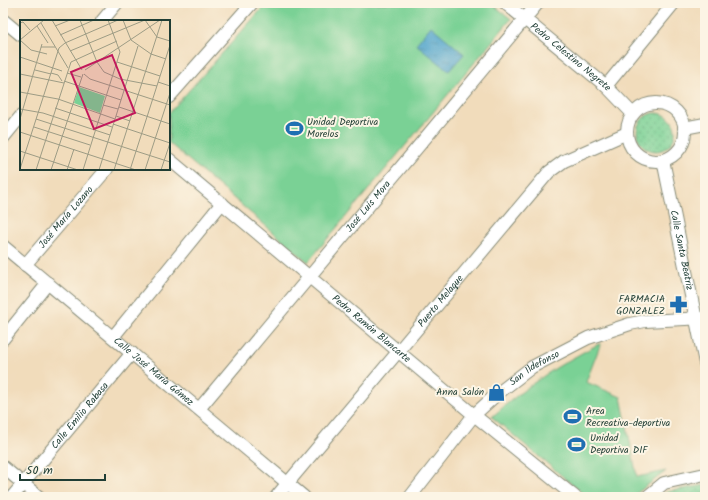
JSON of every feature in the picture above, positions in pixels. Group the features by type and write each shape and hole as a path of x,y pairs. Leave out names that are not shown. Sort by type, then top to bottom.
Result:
{"street":[{"path":"103,20 117,3"},
{"path":"170,96 252,3"},
{"name":"Pedro Celestino Negrete","path":"505,3 606,86 633,114"},
{"name":"José Luis Mora","path":"198,409 538,3"},
{"path":"606,86 674,3"},
{"path":"3,20 20,34"},
{"path":"663,104 673,109 680,117 684,128 684,138 680,148 672,156 663,160 653,161 643,158 635,152 629,144 627,133 630,120 633,114 647,105 663,104"},
{"path":"3,138 20,117"},
{"path":"684,128 705,124"},
{"name":"Puerto Melaque","path":"276,497 549,172 564,161 627,133"},
{"name":"Pedro Ramón Blancarte","path":"170,160 474,415 575,497"},
{"name":"Calle Santa Beatriz","path":"663,160 700,318 705,363"},
{"name":"José María Lozano","path":"25,264 106,170"},
{"path":"113,337 222,203"},
{"name":"Calle José María Gómez","path":"3,246 304,497"},
{"path":"3,339 48,283"},
{"name":"San Ildefonso","path":"410,497 474,415 532,367 588,338 630,324 645,321 700,318"},
{"name":"Calle Emilio Rabasa","path":"12,497 132,353"},
{"path":"3,467 39,497"},
{"path":"647,497 664,483 705,474"}],"green space":[{"name":"Unidad Deportiva Morelos","path":"267,3 491,3 511,19 308,262 170,144 170,112"},
{"path":"656,113 669,119 675,132 669,145 656,151 643,145 637,132 643,119"},
{"name":"Unidad Deportiva DIF","path":"601,343 586,382 621,397 637,477 666,471 632,497 587,497 492,417 505,405 544,376"},
{"path":"705,485 705,497 660,497 666,492"}],"water":[{"path":"431,26 464,54 449,71 416,44"}],"place":[{"name":"Unidad Deportiva Morelos","path":"294,128"},
{"name":"FARMACIA GONZALEZ","path":"678,305"},
{"name":"Anna Salón","path":"497,392"},
{"name":"Area Recreativa-deportiva","path":"573,417"},
{"name":"Unidad Deportiva DIF","path":"577,444"}]}
